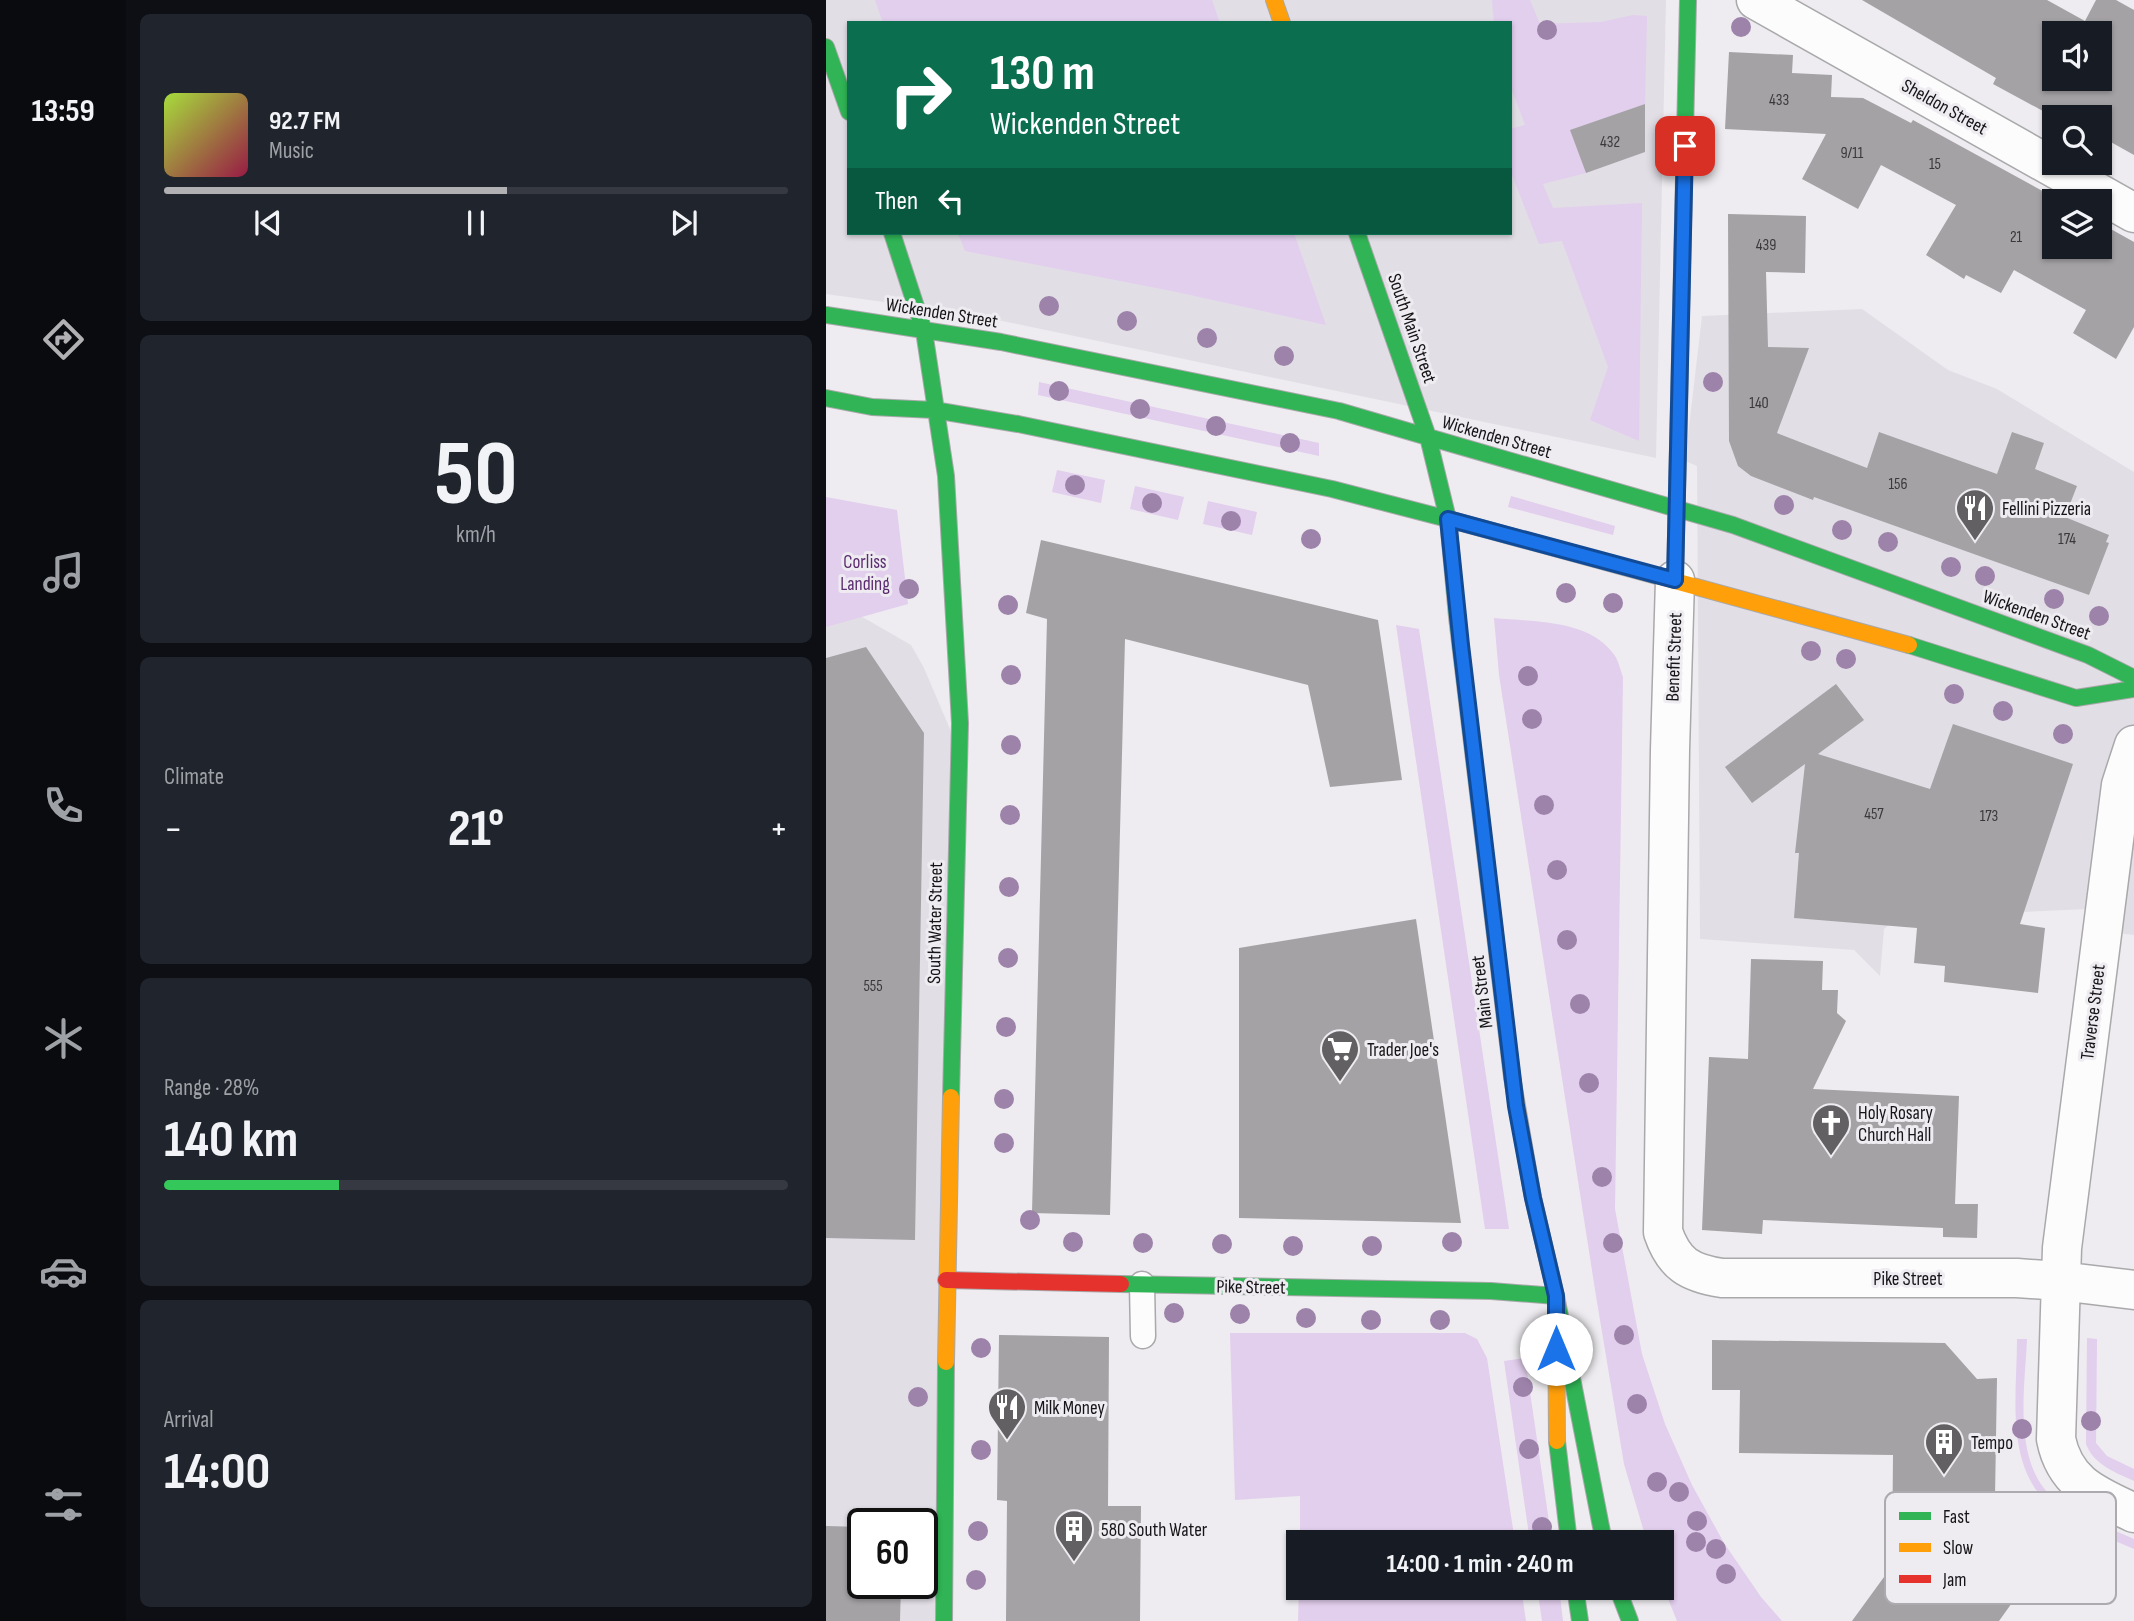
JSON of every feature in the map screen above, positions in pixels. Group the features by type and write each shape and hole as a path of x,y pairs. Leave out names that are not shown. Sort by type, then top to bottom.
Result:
{"main road":[{"path":"1274,0 1281,21"},
{"name":"Benefit Street","path":"1675,580 1688,0"},
{"path":"826,47 847,106"},
{"name":"South Water Street","path":"893,235 924,331 946,476 960,723 946,1280 944,1621"},
{"name":"South Main Street","path":"1358,235 1428,438"},
{"name":"Wickenden Street","path":"826,315 1001,342 1339,411 1745,530 2088,655 2134,678"},
{"path":"826,398 872,407 934,410 1018,424 1332,489 1874,634 2076,698 2134,689"},
{"name":"Main Street","path":"1428,438 1448,519 1516,1106 1533,1198 1556,1296 1557,1455 1567,1530"},
{"name":"Pike Street","path":"946,1280 1491,1292 1556,1296"},
{"path":"1556,1296 1602,1530"},
{"path":"1578,1600 1580,1621"},
{"path":"1623,1600 1630,1621"}],"street":[{"name":"Sheldon Street","path":"1756,0 2134,213"},
{"name":"Benefit Street","path":"1675,580 1663,1232 1670,1251 1684,1266"},
{"name":"Traverse Street","path":"2096,1492 2073,1478 2060,1458 2056,1439 2060,1281 2121,785 2134,745"},
{"name":"Pike Street","path":"1684,1266 1703,1275 1722,1278 2017,1278 2134,1290"},
{"name":"Traverse Street","path":"2116,1503 2134,1513"}],"lane":[{"path":"1142,1284 1143,1336"}],"shaded area":[{"path":"826,0 1666,0 1656,458 969,314 826,294"},
{"path":"1862,309 1948,370 1997,389 2134,472 2134,935 2101,931 2087,909 1981,914 1914,903 1884,929 1880,976 1854,950 1700,939 1697,466 1685,461 1702,316"},
{"path":"826,596 911,645 924,668 964,762 946,1621 826,1621"}],"green space":[{"path":"875,0 1212,0 1219,21 882,21"},
{"path":"1492,0 1530,0 1540,24 1601,22 1633,15 1647,16 1645,104 1571,130 1586,173 1543,184 1553,208 1642,203 1639,441 1590,420 1608,367 1562,241 1539,244 1512,175 1512,128 1525,125 1512,90 1512,21 1494,21"},
{"path":"959,235 1295,235 1326,325 1172,291 965,251"},
{"path":"1039,382 1319,443 1319,456 1038,395"},
{"path":"1057,470 1105,480 1101,503 1052,492"},
{"path":"1135,486 1184,497 1178,520 1130,509"},
{"path":"1511,496 1615,526 1613,535 1508,507"},
{"name":"Corliss Landing","path":"826,497 897,510 908,604 826,627"},
{"path":"1208,501 1257,512 1252,535 1203,524"},
{"path":"1494,618 1558,624 1588,633 1614,654 1623,677 1615,1209 1642,1354 1665,1424 1692,1485 1724,1543 1761,1597 1782,1621 1677,1621 1669,1600 1674,1600 1674,1530 1643,1530 1624,1464 1499,675"},
{"path":"1396,625 1419,629 1509,1229 1485,1229"},
{"path":"1230,1333 1465,1333 1477,1339 1487,1358 1513,1530 1300,1530 1300,1496 1235,1500"},
{"path":"2087,1338 2097,1339 2096,1443 2107,1456 2134,1469 2134,1481 2100,1463 2086,1444"},
{"path":"2017,1339 2027,1339 2024,1401 2026,1445 2031,1465 2048,1492 2038,1492 2022,1460 2016,1413"},
{"path":"1525,1358 1550,1530 1528,1530 1504,1361"},
{"path":"2116,1531 2134,1539 2134,1549 2116,1541"},
{"path":"1299,1600 1523,1600 1526,1621 1298,1621"},
{"path":"1539,1600 1561,1600 1563,1621 1542,1621"}],"building":[{"path":"1862,0 2047,0 2085,21 2096,0 2116,0 2134,10 2134,155 2112,143 2112,105 2042,105 2042,111 1993,84 1996,78"},
{"path":"1729,52 1793,55 1792,73 1832,75 1831,97 1863,98 1911,123 1913,120 2042,191 2042,259 2112,259 2112,230 2134,242 2134,327 2116,359 2073,333 2086,310 2014,270 2001,293 1966,275 1964,279 1926,255 1956,205 1881,165 1858,209 1802,179 1826,134 1725,129"},
{"path":"1645,104 1645,152 1586,173 1570,130"},
{"path":"1728,214 1806,216 1805,273 1766,272 1768,347 1809,348 1777,433 1867,468 1879,432 1997,474 2012,432 2044,443 2035,469 2077,486 2065,517 2109,535 2106,542 2109,543 2089,595 1814,497 1813,500 1751,476 1738,466 1729,441"},
{"path":"1041,540 1378,620 1402,780 1330,787 1308,685 1125,639 1110,1215 1032,1213 1047,619 1026,613"},
{"name":"Corliss Landing","path":"866,647 924,733 915,1240 826,1238 826,658"},
{"path":"1836,684 1864,720 1818,754 1930,789 1953,724 2073,764 2020,924 2045,928 2038,993 1944,982 1945,966 1914,963 1917,928 1794,918 1799,853 1795,853 1805,764 1752,803 1725,767"},
{"name":"Trader Joe's","path":"1416,919 1461,1223 1239,1218 1239,948"},
{"name":"Holy Rosary Church Hall","path":"1751,959 1823,961 1822,990 1838,990 1837,1013 1846,1021 1813,1089 1959,1096 1955,1204 1978,1204 1977,1238 1943,1237 1943,1228 1763,1220 1762,1234 1702,1230 1709,1057 1748,1059"},
{"path":"999,1335 1109,1337 1108,1506 1141,1506 1140,1621 1006,1621 1007,1501 997,1500"},
{"name":"Tempo","path":"1712,1340 1945,1343 1977,1379 1997,1378 1995,1492 1893,1492 1893,1455 1739,1453 1740,1390 1712,1390"},
{"path":"826,1526 847,1527 847,1599 901,1599 900,1621 826,1621"},
{"name":"Tempo","path":"1885,1576 1885,1604 2011,1604 1999,1621 1852,1621"}],"traffic: fast":[{"path":"1675,580 1688,0"},
{"path":"826,47 847,106"},
{"path":"893,235 924,331 946,476 960,723 951,1097"},
{"path":"1358,235 1428,437 1448,519 1457,617 1512,1077"},
{"path":"826,315 1001,342 1339,411 1428,437"},
{"path":"826,398 872,407 934,410 1018,424 1332,489 1448,519"},
{"path":"1428,437 1733,525 2088,655 2134,678"},
{"path":"1909,645 2076,698 2134,689"},
{"path":"1121,1284 1491,1291 1556,1296"},
{"path":"1556,1296 1602,1530"},
{"path":"944,1621 946,1362"},
{"path":"1557,1441 1568,1530"},
{"path":"1577,1600 1580,1621"},
{"path":"1622,1600 1630,1621"}],"traffic: slow":[{"path":"1274,0 1281,21"},
{"path":"1448,519 1909,645"},
{"path":"1512,1077 1533,1198 1556,1296 1557,1441"},
{"path":"946,1362 951,1097"}],"traffic: jam":[{"path":"946,1280 1121,1284"}],"place":[{"name":"Fellini Pizzeria","path":"1975,542"},
{"name":"Trader Joe's","path":"1340,1083"},
{"name":"Holy Rosary Church Hall","path":"1831,1157"},
{"name":"Milk Money","path":"1007,1441"},
{"name":"Tempo","path":"1944,1476"},
{"name":"580 South Water","path":"1074,1563"}],"route":[{"path":"1556,1349 1556,1296 1533,1198 1516,1106 1448,519 1675,580 1685,146"}]}
